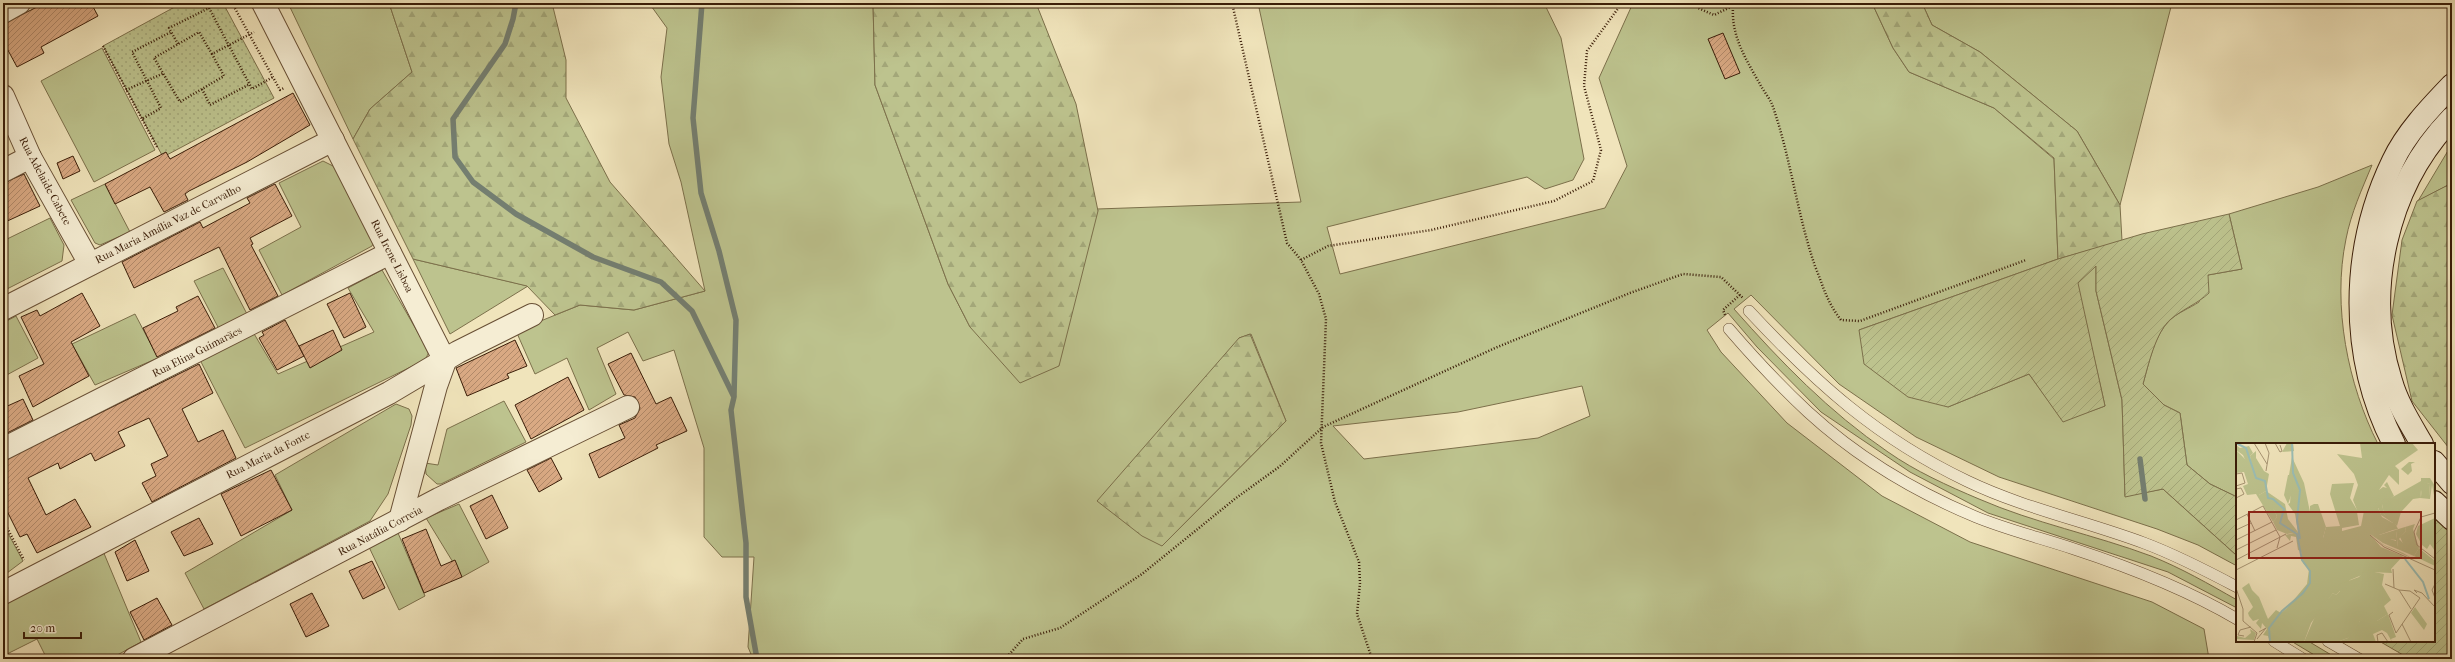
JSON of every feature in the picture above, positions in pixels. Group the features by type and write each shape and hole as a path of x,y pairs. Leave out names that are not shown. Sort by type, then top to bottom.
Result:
{"street":[{"path":"3,12 19,3"},
{"name":"Rua Irene Lisboa","path":"263,3 445,361"},
{"path":"2393,443 2384,425 2369,378 2361,335 2359,292 2366,238 2393,160 2426,112 2452,85"},
{"name":"Rua Adelaide Cabete","path":"3,96 30,157 90,264"},
{"path":"2422,443 2391,382 2381,331 2379,302 2382,265 2388,234 2400,200 2417,164 2452,118"},
{"name":"Rua Maria Amália Vaz de Carvalho","path":"3,309 333,140"},
{"path":"3,171 30,157"},
{"name":"Rua Elina Guimarães","path":"3,449 390,253"},
{"name":"Rua Maria da Fonte","path":"3,593 389,393 458,352 532,315"},
{"path":"400,520 436,386 445,361"},
{"name":"Rua Natália Correia","path":"134,659 439,499 628,407"},
{"path":"2435,463 2452,483"},
{"path":"2435,503 2452,519"}],"lane":[{"path":"1749,311 1794,359 1838,400 1904,448 1967,482 2039,510 2145,544 2204,569 2236,586"},
{"path":"1729,329 1761,366 1809,413 1870,460 1934,498 1976,517 2015,532 2130,569 2192,594 2236,618"},
{"path":"2276,642 2303,659"},
{"path":"2330,642 2359,659"}],"path":[{"path":"207,3 252,89 273,77"},
{"path":"232,3 280,90 302,78"},
{"path":"1232,3 1287,243 1301,260 1319,294 1326,319 1323,427 1321,443 1335,502 1359,562 1357,614 1372,659"},
{"path":"1301,260 1328,246 1431,230 1554,201 1593,181 1601,150 1584,86 1587,51 1622,3"},
{"path":"1696,3 1698,8 1714,15 1739,3"},
{"path":"1733,7 1735,31 1744,56 1773,106 1806,238 1823,291 1830,307 1841,320 1860,320 2026,260"},
{"path":"178,44 168,28 209,8"},
{"path":"212,54 272,22"},
{"path":"142,119 161,108 132,52 171,32"},
{"path":"199,32 224,76 180,102 154,58 178,44 199,32"},
{"path":"103,46 158,147"},
{"path":"126,90 164,73"},
{"path":"202,89 210,105 250,84"},
{"path":"1005,659 1023,639 1060,628 1142,574 1236,498 1279,467 1323,427 1495,348 1630,292 1683,274 1721,277 1741,294 1723,310 1729,329"},
{"path":"3,520 33,577"}],"green space":[{"path":"182,3 223,3 274,98 163,157 103,46"},
{"path":"288,3 389,3 412,72 370,109 353,139"},
{"path":"389,3 552,3 566,60 566,98 610,182 705,291 634,310 580,305 555,315 527,286 413,259 353,139 370,109 412,72"},
{"path":"649,3 873,3 875,85 948,284 970,327 1098,211 1097,209 1301,202 1258,3 1544,3 1561,38 1584,159 1573,180 1545,189 1527,177 1327,227 1340,274 1605,208 1627,166 1599,78 1633,3 1872,3 1893,48 1909,72 1994,108 2054,159 2058,259 1859,330 1948,407 2029,374 2063,421 2105,406 2077,283 2096,265 2096,291 2122,400 2125,496 2163,489 2235,554 2236,552 2236,565 2198,545 2157,529 1999,477 1916,437 1839,384 1751,295 1734,309 1788,367 1826,403 1866,437 1909,466 1967,494 2021,515 2151,556 2195,576 2236,599 2236,607 2168,572 1988,513 1910,472 1821,412 1757,347 1728,313 1707,330 1721,352 1787,423 1882,496 1970,542 2152,602 2204,629 2209,659 753,659 748,647 754,557 722,557 704,537 704,448 674,350 643,361 628,332 597,348 616,394 589,410 567,358 535,374 516,331 580,305 634,310 705,291 681,182 669,144 661,77 667,28","holes":["1251,334 1286,421 1162,546 1239,338","1582,386 1590,416 1538,438 1364,459 1333,426 1458,412"]},
{"path":"873,3 1036,3 1076,104 1098,211 1059,366 1020,383 970,327 948,284 875,85"},
{"path":"1872,3 1922,3 1932,25 1980,52 2077,131 2120,205 2122,241 2058,259 2054,158 1994,108 1909,72 1893,48"},
{"path":"1922,3 2172,3 2120,205 2077,131 1980,52 1932,25"},
{"path":"102,48 155,150 94,182 41,81"},
{"path":"2452,144 2452,183 2418,201"},
{"path":"323,161 335,167 374,242 372,246 282,295 259,250 301,227 279,183"},
{"path":"2372,165 2357,201 2348,229 2342,265 2341,291 2342,318 2351,371 2367,421 2378,443 2236,443 2236,497 2210,484 2187,465 2180,413 2164,405 2143,384 2156,341 2164,326 2176,315 2199,302 2208,275 2242,269 2229,214 2318,187"},
{"path":"2452,183 2452,452 2412,401 2392,315 2402,240 2417,201"},
{"path":"105,184 130,232 100,245 95,243 71,200"},
{"path":"2229,214 2242,269 2208,275 2209,293 2171,319 2161,332 2153,349 2143,384 2164,405 2180,413 2187,465 2210,484 2236,497 2235,554 2163,489 2125,497 2122,400 2096,291 2096,266 2078,283 2105,406 2063,422 2029,374 1948,407 1908,397 1864,364 1859,330 2058,259 2142,234"},
{"path":"50,218 64,245 62,261 3,291 3,241"},
{"path":"413,259 528,286 450,334"},
{"path":"223,268 247,314 219,329 194,281"},
{"path":"382,270 429,352 425,360 245,448 199,358 253,332 278,374 374,332 348,288"},
{"path":"135,314 158,358 95,385 72,344"},
{"path":"16,316 38,358 3,377 3,323"},
{"path":"1250,334 1286,421 1162,546 1142,536 1097,501 1239,338"},
{"path":"504,401 526,442 441,484 437,484 426,474 425,463 438,465 447,429"},
{"path":"396,404 409,409 412,416 411,425 388,494 370,521 204,609 185,573 292,510 275,475"},
{"path":"459,504 489,562 462,577 426,518"},
{"path":"2435,517 2452,534 2452,659 2410,659 2381,642 2435,642"},
{"path":"3,524 23,561 3,576"},
{"path":"398,533 425,596 399,610 368,545"},
{"path":"103,551 141,642 110,659 47,659 37,639 7,654 3,646 3,601"},
{"path":"2293,642 2310,642 2338,659 2321,659"}],"building":[{"path":"45,3 91,3 98,16 41,47 44,53 17,67 3,41 3,24"},
{"path":"1723,33 1740,73 1725,79 1708,39"},
{"path":"293,93 310,125 247,162 189,191 185,194 188,200 164,212 150,187 115,204 105,184 166,152 170,159"},
{"path":"73,156 80,171 63,179 57,163"},
{"path":"24,174 40,206 3,223 3,183"},
{"path":"275,184 292,216 250,238 253,244 251,245 278,296 250,310 219,247 134,288 122,262 200,222 203,228 250,203 247,198"},
{"path":"82,293 100,326 71,342 89,376 33,407 19,376 44,364 21,317 37,310 40,316"},
{"path":"350,293 366,327 344,338 327,304"},
{"path":"198,296 215,328 157,357 143,328 178,311 176,307"},
{"path":"285,320 304,356 277,370 259,338 264,335 262,332"},
{"path":"333,330 342,350 310,368 299,346"},
{"path":"515,340 527,366 507,374 509,378 467,396 456,368"},
{"path":"631,353 656,404 671,397 687,431 656,445 658,448 599,478 589,454 625,438 619,425 635,418 640,408 635,397 624,395 608,364"},
{"path":"199,364 213,393 182,409 198,442 223,430 236,458 152,502 142,483 156,476 151,464 168,456 149,418 118,432 125,446 95,461 91,453 60,469 58,463 28,478 46,515 75,499 91,527 37,553 27,534 20,537 3,503 3,461"},
{"path":"568,377 584,410 531,439 515,405"},
{"path":"23,399 33,420 5,434 3,408"},
{"path":"551,458 562,479 539,492 527,470"},
{"path":"271,470 292,510 241,536 221,494"},
{"path":"492,495 508,528 486,539 470,506"},
{"path":"199,518 213,544 184,556 171,532"},
{"path":"426,529 441,566 455,560 462,577 424,593 402,539"},
{"path":"135,540 149,571 127,581 115,552"},
{"path":"372,561 385,588 363,599 349,571"},
{"path":"312,593 329,626 306,637 290,604"},
{"path":"157,598 172,625 144,640 130,612"}],"waterway":[{"path":"516,3 513,19 505,44 453,119 455,157 473,182 516,214 593,257 661,282 692,311 734,397 731,410 746,543 746,597 757,659"},
{"path":"702,3 693,118 701,193 719,251 736,320 734,395"},
{"path":"2140,459 2145,499"}]}
